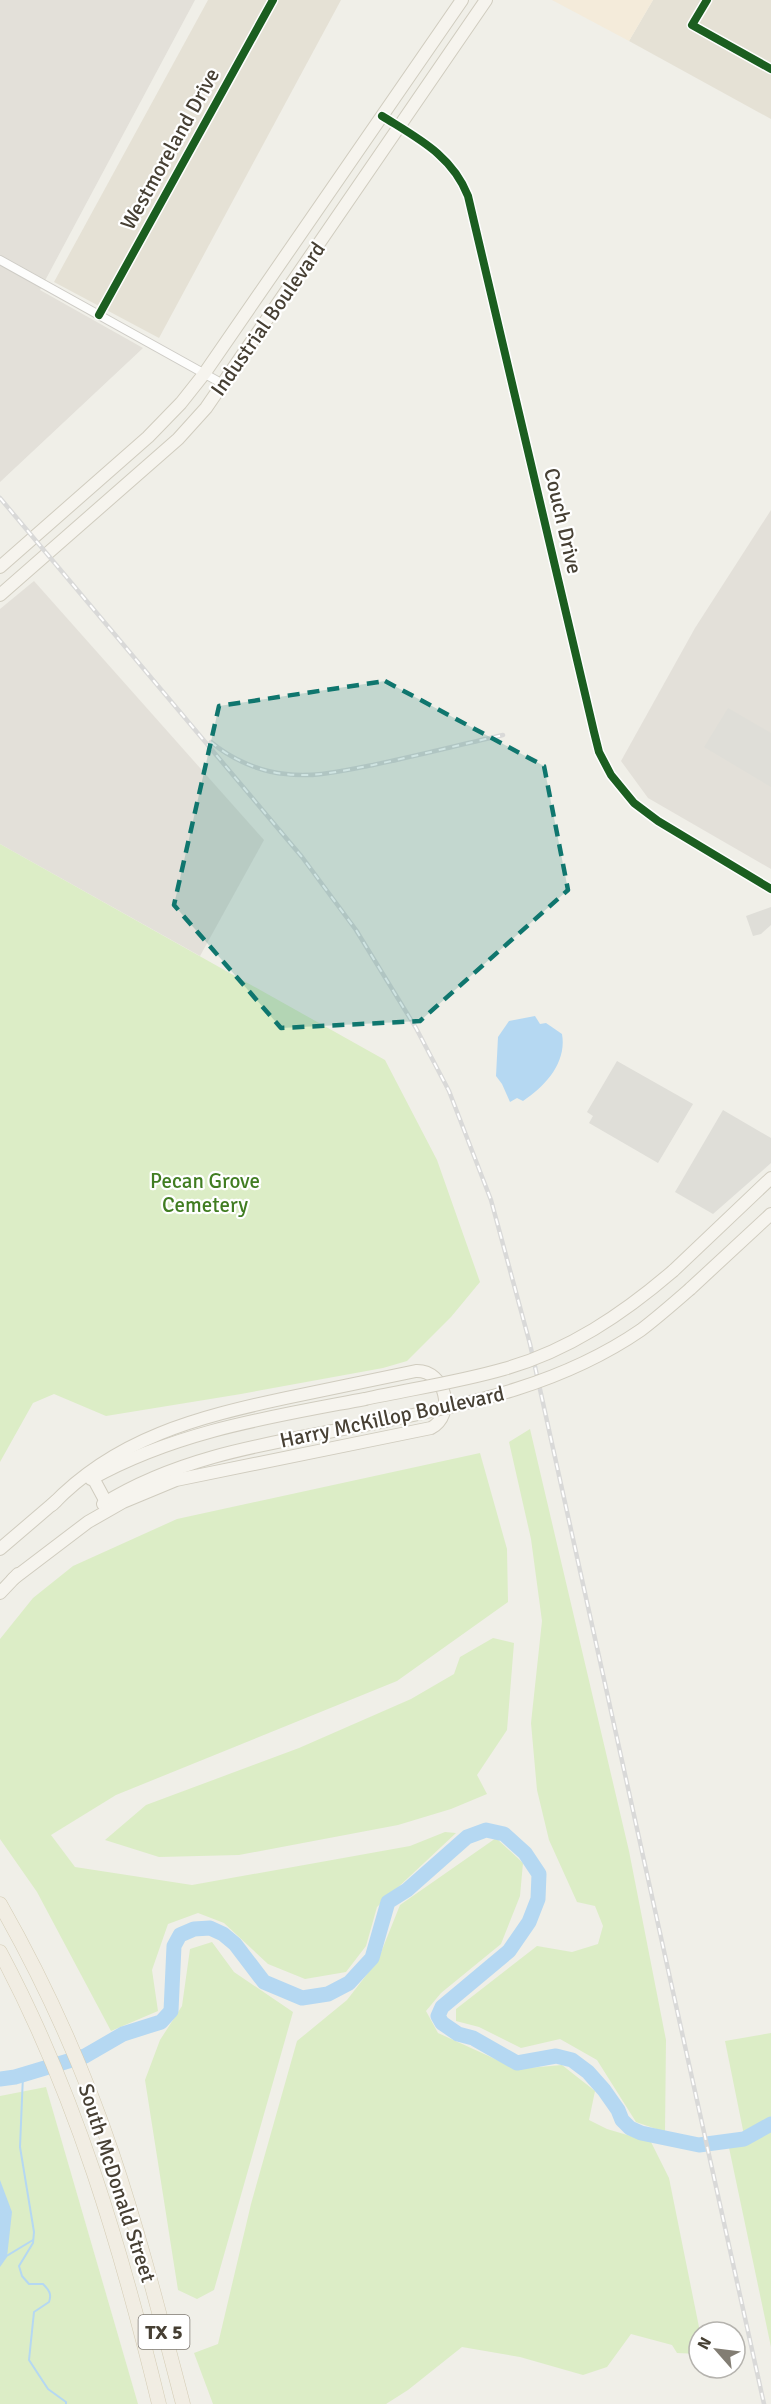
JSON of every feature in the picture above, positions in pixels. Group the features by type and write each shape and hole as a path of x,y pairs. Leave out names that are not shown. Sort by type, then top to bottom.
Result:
{"main road":[{"name":"Industrial Boulevard","path":"0,567 148,437 181,403 204,374 462,0"},
{"name":"Industrial Boulevard","path":"0,595 178,439 206,408 486,0"},
{"name":"Harry McKillop Boulevard","path":"0,1549 52,1505 93,1478 143,1453 203,1432 496,1371 556,1350 627,1308 673,1270 771,1178"},
{"name":"Harry McKillop Boulevard","path":"0,1593 73,1524 136,1485 210,1456 479,1401 514,1391 606,1351 635,1334 690,1289 771,1214"},
{"path":"13,1579 88,1522 123,1502 176,1480 431,1428 441,1420 446,1408 440,1384 427,1371 416,1371 195,1419 154,1435 108,1460 71,1484 52,1505"},
{"path":"93,1478 106,1502"},
{"name":"South McDonald Street","path":"0,1904 25,1948 63,2029 91,2098 120,2178 183,2404"},
{"name":"South McDonald Street","path":"0,1952 43,2039 72,2107 99,2184 159,2404"}],"street":[{"name":"Westmoreland Drive","path":"99,315 273,0"},
{"path":"707,0 692,26 771,69"},
{"name":"Couch Drive","path":"382,116 445,158 461,180 471,204 572,641 597,743 606,766 620,789 643,811 771,889"},
{"path":"0,260 223,384"}],"highlighted area":[{"path":"385,681 544,766 568,890 420,1021 281,1028 174,905 219,706"}],"shaded area":[{"path":"0,0 195,0 40,290 143,348 0,482"},
{"path":"208,0 341,0 159,338 54,282"},
{"path":"552,0 653,0 629,41"},
{"path":"653,0 771,0 771,119 629,41"},
{"path":"771,510 771,869 648,798 621,761 695,628"},
{"path":"34,581 264,840 200,956 0,844 0,609"},
{"path":"728,708 771,733 771,787 704,747"},
{"path":"771,907 771,925 761,934 753,936 746,916"},
{"path":"617,1061 693,1104 658,1163 589,1123 593,1116 587,1112"},
{"path":"723,1110 771,1138 771,1163 713,1214 675,1192"}],"green space":[{"name":"Pecan Grove Cemetery","path":"0,844 385,1060 437,1160 480,1282 451,1317 407,1361 383,1368 241,1394 106,1416 54,1394 33,1403 0,1462"},
{"path":"530,1429 629,1851 666,2040 665,2132 636,2122 597,2060 560,2039 521,2048 479,2027 456,2021 456,2009 537,1946 572,1952 598,1944 603,1926 595,1906 577,1902 549,1840 537,1790 531,1723 542,1621 531,1539 509,1442"},
{"path":"480,1453 507,1549 508,1602 397,1681 116,1795 51,1835 75,1867 192,1885 410,1846 445,1832 456,1833 377,1907 366,1946 346,1972 305,1979 268,1964 224,1923 198,1913 168,1924 152,1970 158,2011 111,2031 37,1892 0,1839 0,1639 33,1598 73,1566 177,1519"},
{"path":"493,1638 514,1643 507,1730 477,1775 487,1794 451,1809 398,1825 239,1855 159,1857 105,1840 146,1805 299,1748 411,1699 454,1674 460,1657"},
{"path":"496,1838 523,1863 520,1896 501,1944 441,1993 426,2011 438,2033 517,2069 562,2065 595,2091 589,2120 607,2129 651,2142 669,2178 698,2320 687,2320 687,2353 677,2353 672,2345 631,2334 607,2367 583,2375 520,2357 462,2347 408,2390 386,2404 213,2404 194,2353 218,2344 251,2204 297,2041 347,2000 378,1960 400,1905"},
{"path":"212,1942 234,1972 293,2012 214,2290 197,2299 178,2290 145,2080 160,2040 182,2006 190,1949"},
{"path":"771,2033 771,2347 728,2143 745,2140 725,2041"},
{"path":"46,2087 138,2404 0,2404 0,2096"}],"water":[{"path":"535,1016 540,1024 546,1023 562,1034 561,1054 558,1064 540,1088 523,1101 517,1098 510,1102 496,1076 498,1037 509,1021"},
{"path":"0,2180 12,2212 7,2257 0,2267"}],"waterway":[{"path":"0,2079 15,2077 85,2056 123,2034 161,2022 171,2011 174,1946 180,1935 194,1929 210,1928 223,1934 235,1944 264,1982 302,1998 328,1994 349,1983 372,1958 388,1902 407,1890 467,1837 486,1830 504,1834 525,1853 539,1874 538,1899 529,1922 509,1951 442,2007 438,2016 442,2023 458,2034 473,2038 517,2063 556,2056 572,2060 588,2072 604,2090 622,2120 630,2128 641,2133 699,2145 744,2139 771,2124"},
{"path":"23,2075 20,2147 34,2232 33,2243 19,2266 22,2276 29,2284 43,2284 50,2294 49,2302 34,2312 29,2360 48,2389 66,2404"},
{"path":"0,2260 33,2240"}],"railway":[{"path":"0,498 302,857 356,930 416,1028 449,1091 491,1200 530,1344 764,2404"},
{"path":"211,742 237,759 256,767 276,773 308,775 373,765 503,735"}],"cycle path":[{"path":"99,315 273,0"},
{"path":"707,0 692,25 771,69"},
{"path":"382,116 443,158 453,169 468,196 599,752 611,775 634,803 658,821 771,889"}]}
